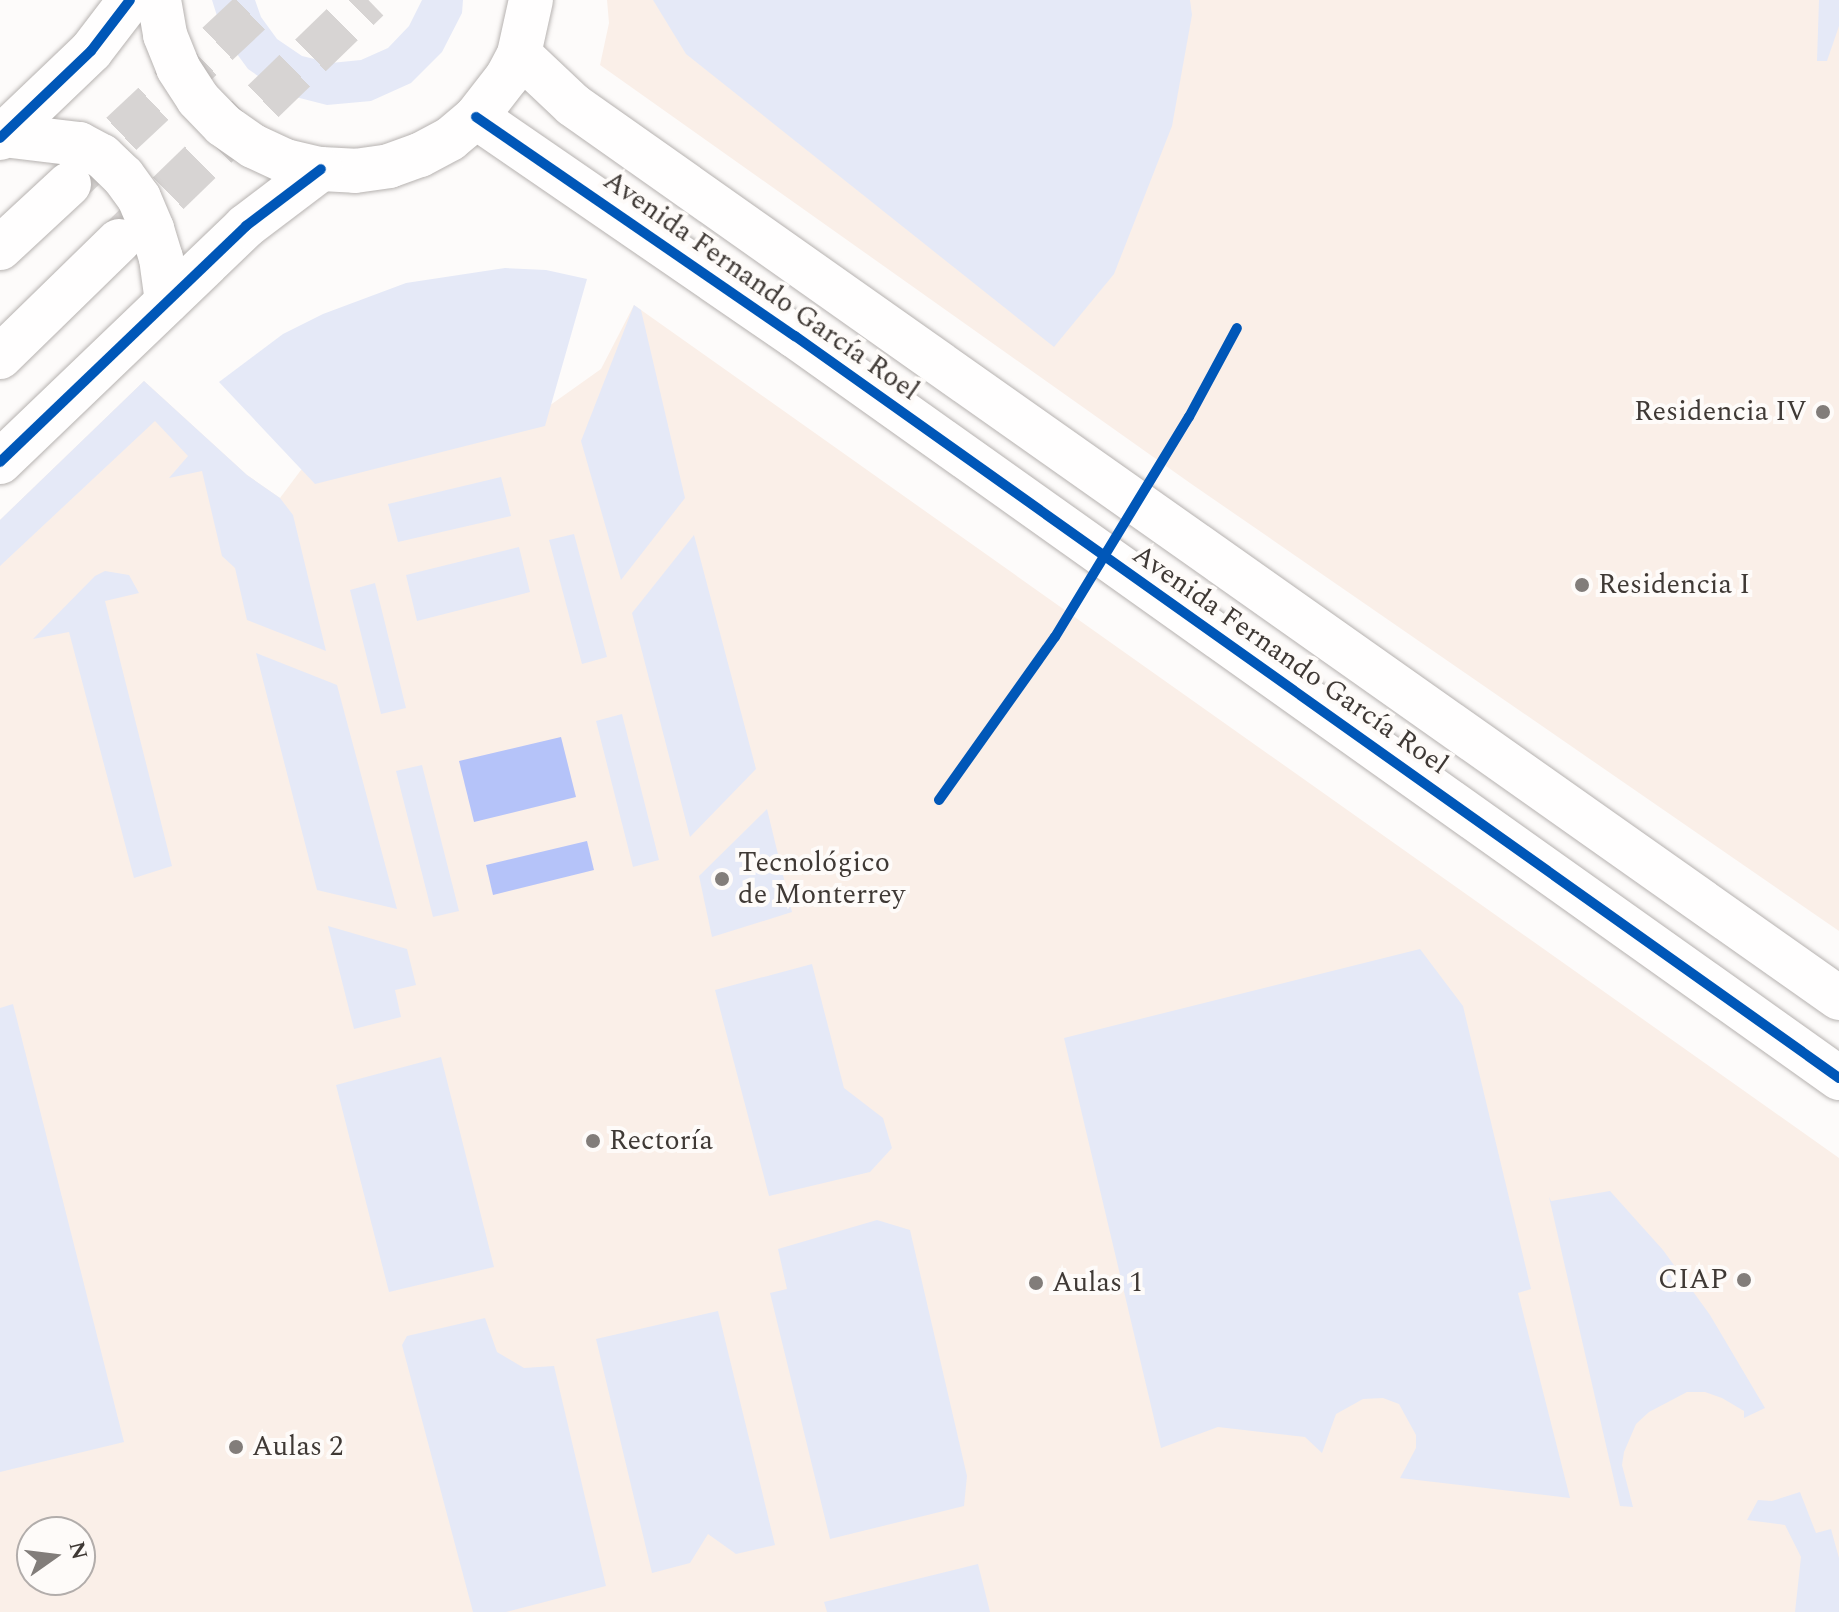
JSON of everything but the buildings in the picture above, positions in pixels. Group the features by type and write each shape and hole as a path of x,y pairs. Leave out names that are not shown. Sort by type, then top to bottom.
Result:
{"main road":[{"path":"2,136 91,51 130,0"},
{"path":"159,0 165,35 178,68 207,108 253,146 285,161 321,169 355,171 389,166 450,139 476,117 507,77 519,54 531,0"},
{"name":"Avenida Fernando García Roel","path":"519,54 573,105 1839,998"},
{"name":"Avenida Fernando García Roel","path":"476,117 795,336 1839,1078"},
{"path":"2,136 79,144 102,156 123,176 139,198 152,229 161,258 167,302"},
{"path":"0,462 246,226 321,169"},
{"path":"0,248 69,184"},
{"path":"0,357 119,241"}],"shaded area":[{"path":"212,0 255,0 261,17 277,39 302,56 331,63 361,60 388,48 409,26 422,0 463,0 462,13 442,52 411,83 371,101 327,105 284,94 248,69 223,35"},
{"path":"607,0 1839,0 1839,931 1190,483 600,65 609,23"},
{"path":"653,0 1190,0 1192,15 1172,126 1114,274 1054,347 686,54"},
{"path":"1819,0 1839,0 1839,26 1827,61 1817,61"},
{"path":"505,268 546,270 587,279 545,426 315,484 219,382 283,334 323,314 406,283"},
{"name":"Tecnológico de Monterrey","path":"634,305 1839,1158 1839,1612 0,1612 0,520 144,381 247,475 280,498 301,470 354,437 501,402 549,406 601,369"},
{"path":"634,305 641,310 685,498 621,580 581,441"},
{"path":"144,381 247,475 280,498 293,515 326,651 247,620 235,568 222,556 202,471 169,478 188,456 155,421 0,566 0,520"},
{"path":"501,477 511,516 398,542 388,504"},
{"path":"574,534 607,657 582,664 549,540"},
{"path":"694,535 756,769 690,837 632,613"},
{"path":"519,547 530,592 417,621 406,575"},
{"path":"105,571 129,575 139,593 105,601 172,866 134,878 69,632 33,639 95,576"},
{"path":"375,583 406,708 381,714 350,590"},
{"path":"256,653 337,685 397,909 317,890"},
{"path":"622,714 659,860 633,867 596,721"},
{"path":"422,765 459,911 433,917 396,771"},
{"path":"767,809 792,912 712,937 699,876"},
{"path":"328,926 407,949 416,985 395,990 401,1017 354,1029"},
{"path":"1420,949 1463,1006 1531,1289 1518,1293 1570,1498 1400,1478 1416,1448 1416,1435 1399,1404 1383,1398 1363,1399 1336,1414 1322,1453 1305,1437 1218,1427 1161,1448 1064,1038"},
{"path":"812,964 844,1088 883,1118 892,1148 870,1172 769,1196 715,990"},
{"path":"13,1004 124,1442 0,1472 0,1008"},
{"path":"441,1057 494,1267 389,1292 336,1085"},
{"path":"1610,1191 1663,1250 1710,1315 1765,1408 1744,1418 1744,1411 1722,1398 1705,1392 1687,1392 1649,1412 1636,1424 1624,1452 1622,1465 1633,1507 1620,1506 1549,1197 1551,1201"},
{"path":"877,1220 910,1230 967,1476 964,1506 830,1539 770,1293 787,1289 778,1249"},
{"path":"718,1311 775,1545 736,1554 708,1534 690,1563 652,1573 596,1339"},
{"path":"485,1318 497,1352 524,1368 554,1366 606,1586 506,1612 473,1612 402,1345 407,1336"},
{"path":"1800,1492 1816,1533 1831,1529 1839,1558 1839,1612 1795,1612 1801,1557 1785,1525 1747,1520 1758,1500 1772,1501"},
{"path":"978,1564 990,1612 827,1612 824,1602"}],"water":[{"path":"561,737 576,797 474,822 459,761"},
{"path":"587,841 594,870 493,895 486,865"}],"tunnel":[{"path":"73,179 264,0"},
{"path":"121,239 368,0"}],"cycle path":[{"path":"0,138 91,51 130,0"},
{"path":"476,117 795,336 1839,1078"},
{"path":"0,462 246,226 321,169"},
{"path":"939,800 1055,637 1189,417 1237,328"}],"place":[{"name":"Residencia IV","path":"1823,412"},
{"name":"Residencia I","path":"1582,585"},
{"name":"Tecnológico de Monterrey","path":"722,879"},
{"name":"Rectoría","path":"593,1141"},
{"name":"CIAP","path":"1744,1280"},
{"name":"Aulas 1","path":"1036,1283"},
{"name":"Aulas 2","path":"236,1447"}]}
